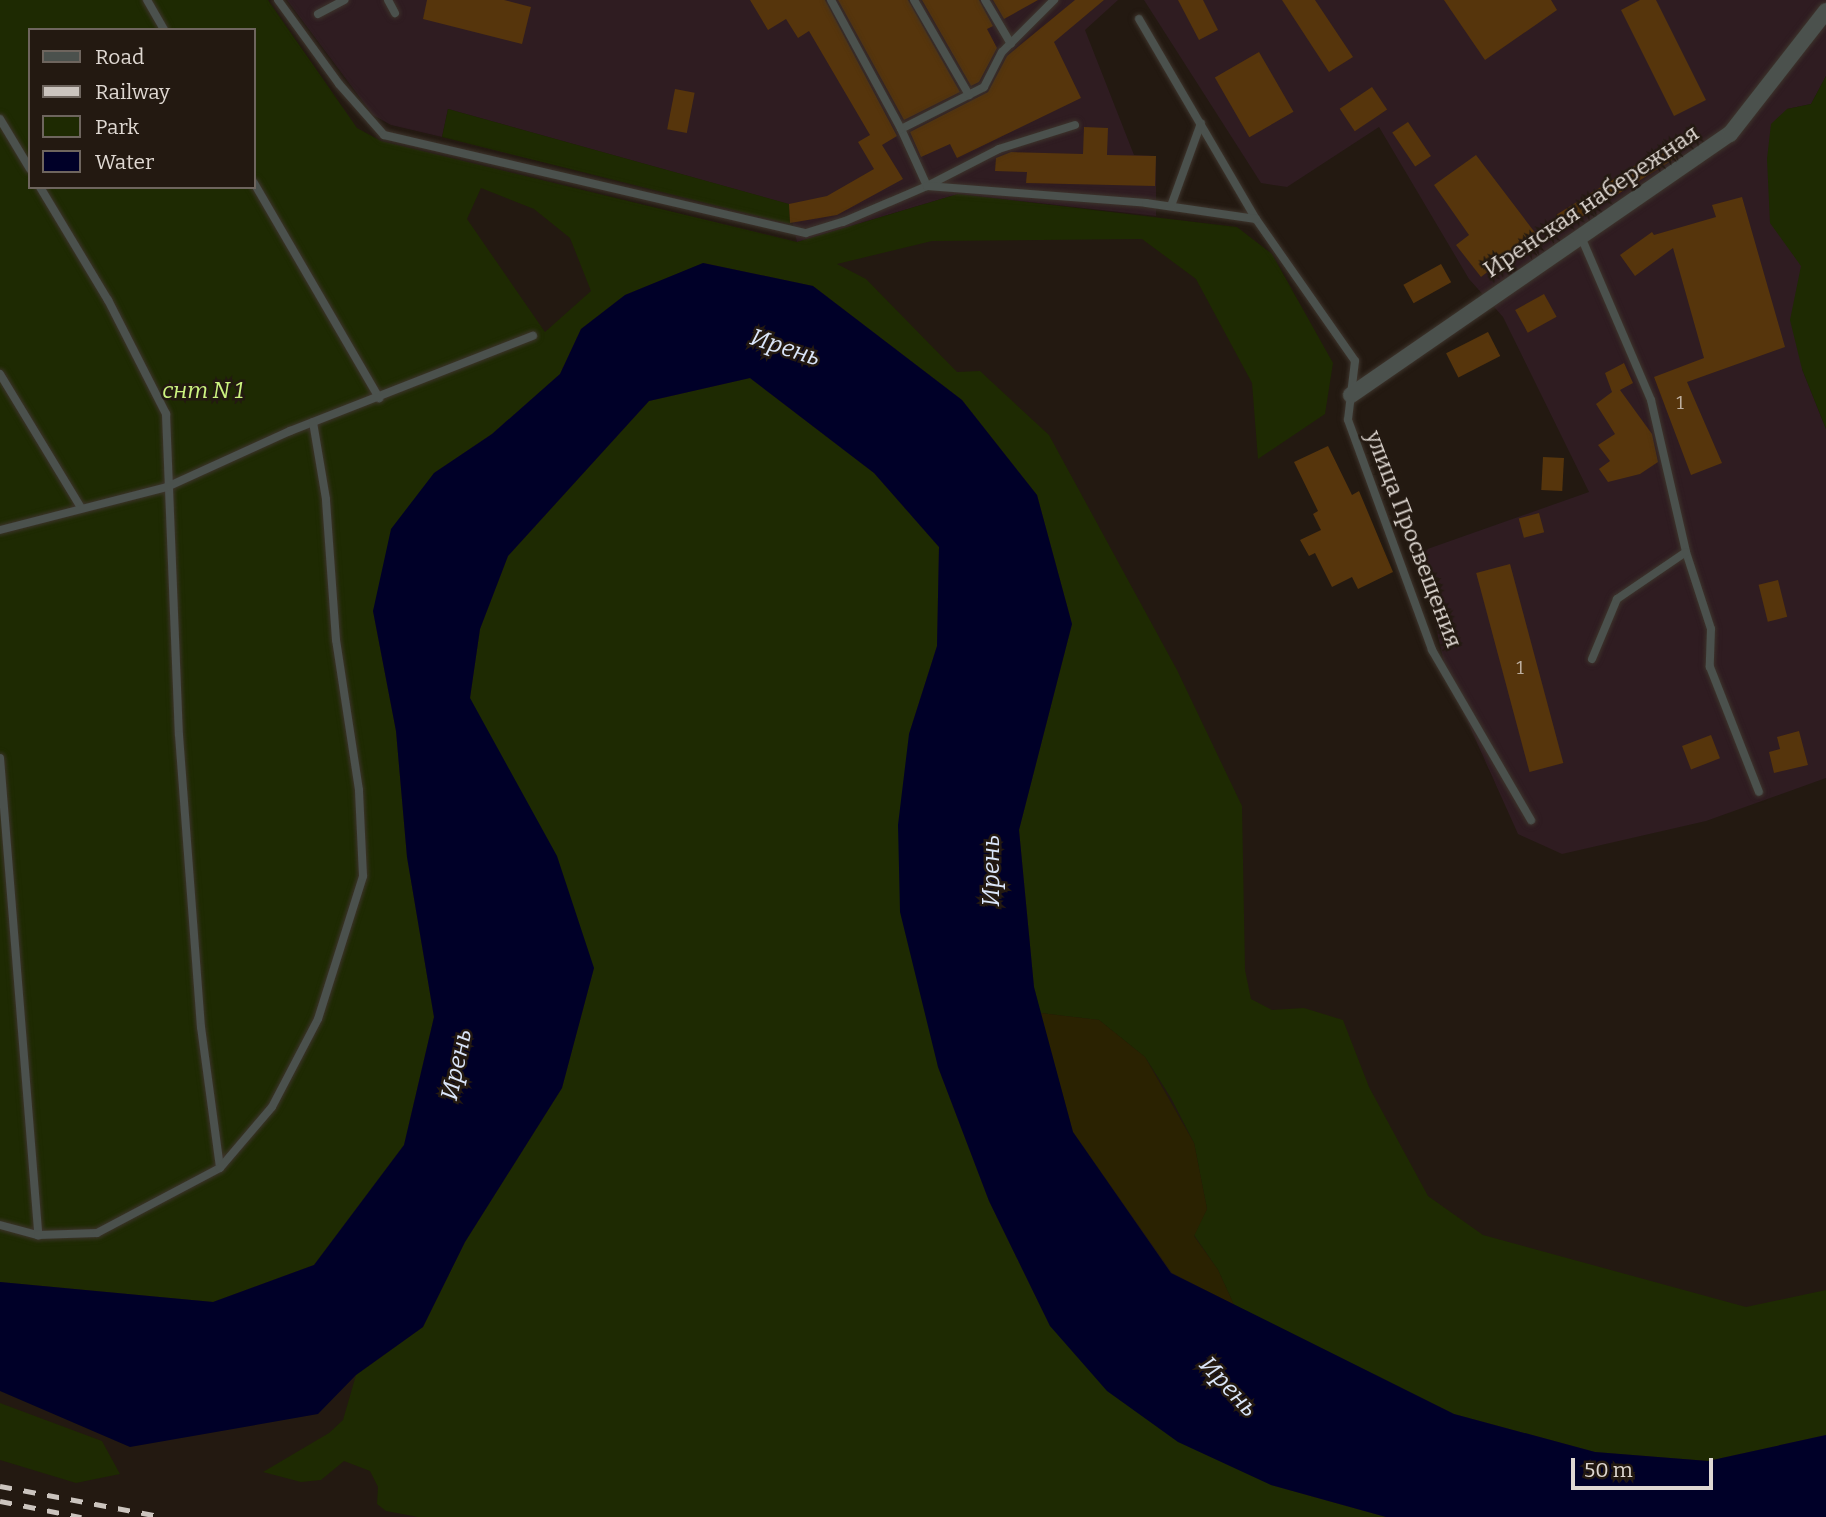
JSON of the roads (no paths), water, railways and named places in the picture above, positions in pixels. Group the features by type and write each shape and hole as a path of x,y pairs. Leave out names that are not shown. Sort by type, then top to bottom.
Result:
{"street":[{"name":"Иренская набережная","path":"1351,395 1474,307 1582,239 1730,134 1826,11"}],"lane":[{"path":"147,0 163,28"},
{"path":"278,0 339,84 384,135 806,233 843,222 927,186 999,149 1075,125"},
{"path":"318,14 344,0"},
{"path":"388,0 395,13"},
{"path":"831,0 901,129 927,186"},
{"path":"914,0 969,95"},
{"path":"985,0 1011,44"},
{"path":"901,129 984,88 1011,44 1054,0"},
{"name":"улица Просвещения","path":"1139,19 1256,219 1355,361 1348,420 1432,650 1531,820"},
{"path":"0,119 28,166"},
{"path":"1171,206 1201,123"},
{"path":"256,186 379,398"},
{"path":"927,186 1171,206 1256,219"},
{"path":"41,189 107,300 166,414 167,487 198,986 220,1168"},
{"path":"1582,239 1651,400 1686,552 1711,629 1710,667 1759,792"},
{"path":"0,530 167,487 313,422 533,336"},
{"path":"0,374 81,508"},
{"path":"0,1225 38,1235 97,1233 220,1168 272,1107 318,1019 363,876 359,790 336,640 326,499 313,422"},
{"path":"1592,659 1617,599 1686,552"},
{"path":"0,758 38,1235"}],"water":[{"name":"Ирень","path":"703,263 813,286 962,400 1037,495 1072,624 1019,830 1034,987 1073,1132 1171,1273 1454,1414 1595,1452 1708,1461 1826,1435 1826,1517 1386,1517 1271,1485 1178,1442 1107,1391 1050,1326 989,1201 938,1067 900,912 898,825 909,734 937,646 939,547 874,473 750,378 649,401 508,556 480,629 470,698 557,856 594,968 562,1088 465,1242 423,1327 356,1375 318,1414 130,1447 0,1391 0,1282 213,1302 314,1265 404,1145 434,1017 407,857 396,731 373,611 391,529 434,473 492,434 560,374 581,329 625,295"}],"railway":[{"path":"0,1486 164,1517"},
{"path":"0,1501 81,1517"}],"park label":[{"name":"снт N 1","path":"203,390"}]}
